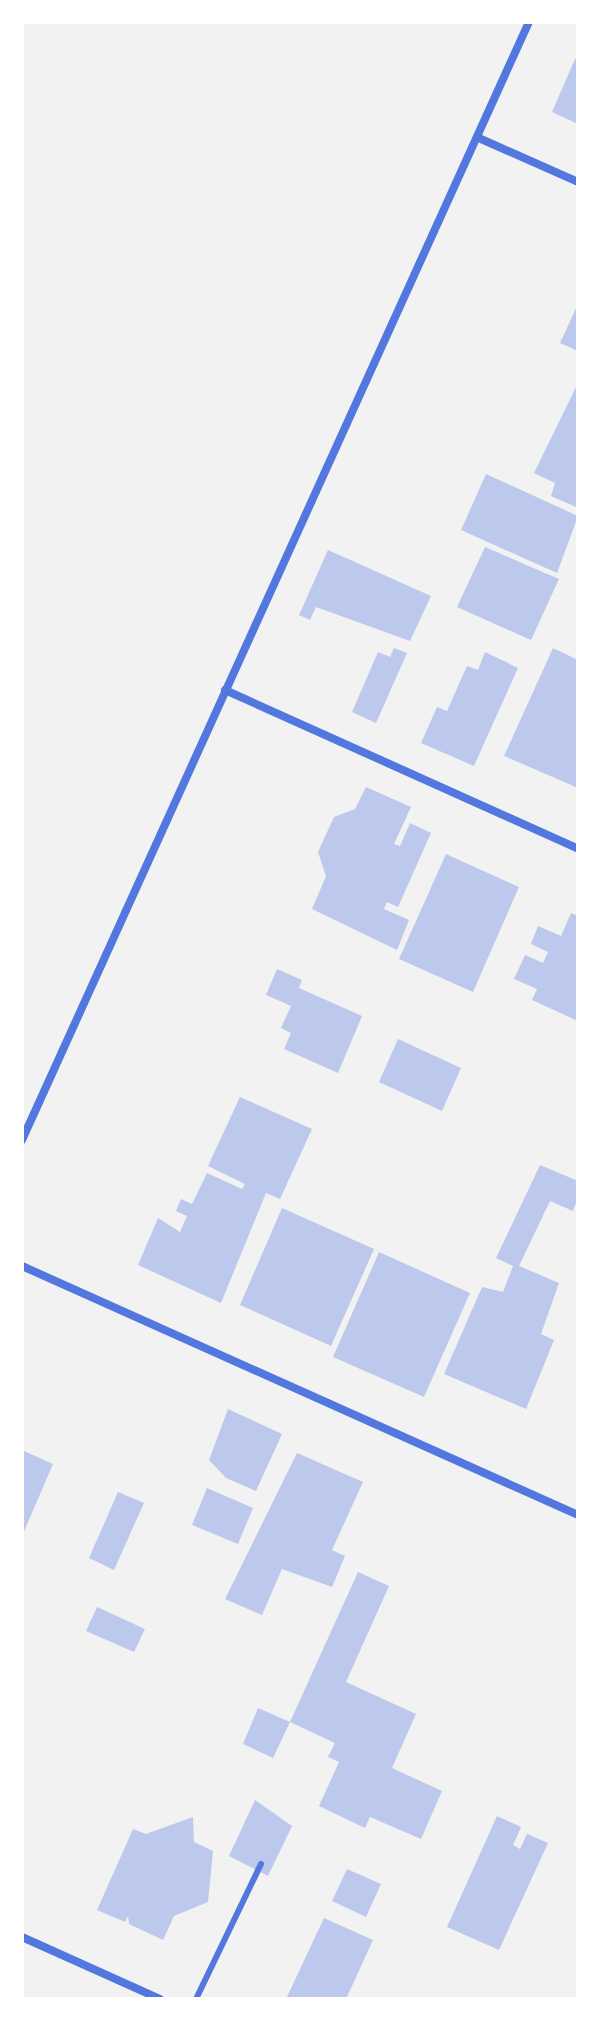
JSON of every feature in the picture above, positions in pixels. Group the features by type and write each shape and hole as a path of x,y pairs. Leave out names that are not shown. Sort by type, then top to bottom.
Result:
{"street":[{"path":"22,1140 225,690 481,139 529,22"},
{"path":"481,139 578,182"},
{"path":"225,690 578,849"},
{"path":"22,1266 578,1515"},
{"path":"22,1937 160,1999"}],"lane":[{"path":"196,1999 261,1864"}],"building":[{"path":"575,59 578,61 578,124 552,112"},
{"path":"578,304 578,351 560,343"},
{"path":"578,383 576,507 551,496 555,483 534,473"},
{"path":"486,474 578,516 557,573 461,530"},
{"path":"485,547 559,579 531,640 457,607"},
{"path":"328,550 431,596 410,641 316,607 310,620 299,615"},
{"path":"394,648 407,653 376,723 352,712 378,652 390,657"},
{"path":"553,648 578,660 578,788 504,756"},
{"path":"485,652 518,668 474,766 421,743 437,707 447,711 467,666 478,670"},
{"path":"366,787 411,807 394,844 400,846 410,823 431,833 398,907 387,902 384,909 409,920 397,950 312,909 326,876 318,852 334,817 355,809"},
{"path":"446,854 519,887 473,992 399,959"},
{"path":"571,913 578,916 578,1021 532,1000 537,989 514,979 525,955 543,963 548,952 531,944 538,926 561,936"},
{"path":"277,969 302,980 299,988 362,1016 338,1073 284,1049 291,1033 281,1028 291,1006 266,995"},
{"path":"398,1039 461,1068 442,1111 379,1082"},
{"path":"240,1097 312,1129 280,1199 266,1193 221,1303 138,1265 158,1218 180,1232 187,1216 176,1211 181,1199 192,1204 207,1173 242,1189 245,1184 208,1166"},
{"path":"540,1165 578,1181 578,1198 573,1211 550,1201 519,1266 559,1283 541,1334 554,1340 526,1409 444,1374 482,1287 503,1292 513,1266 496,1258"},
{"path":"282,1208 374,1249 331,1346 240,1305"},
{"path":"379,1252 470,1293 424,1397 333,1357"},
{"path":"228,1409 282,1434 256,1491 226,1478 209,1460"},
{"path":"22,1450 53,1464 22,1536"},
{"path":"297,1453 363,1482 332,1550 345,1556 332,1587 282,1569 262,1615 225,1599"},
{"path":"207,1488 253,1508 238,1544 192,1525"},
{"path":"118,1492 144,1503 114,1570 89,1558"},
{"path":"358,1572 389,1586 346,1682 416,1714 392,1768 442,1791 421,1839 370,1817 365,1828 319,1806 339,1762 328,1757 335,1743 290,1722"},
{"path":"97,1607 145,1629 134,1652 86,1631"},
{"path":"258,1708 290,1722 273,1758 243,1744"},
{"path":"255,1800 292,1826 268,1876 229,1856"},
{"path":"497,1816 521,1827 513,1845 520,1849 527,1834 548,1843 499,1950 447,1927"},
{"path":"193,1817 194,1842 213,1851 208,1902 174,1916 163,1940 129,1924 128,1916 125,1922 97,1910 133,1829 146,1834"},
{"path":"347,1869 381,1884 366,1917 332,1901"},
{"path":"324,1918 373,1940 346,1999 286,1999"}]}
